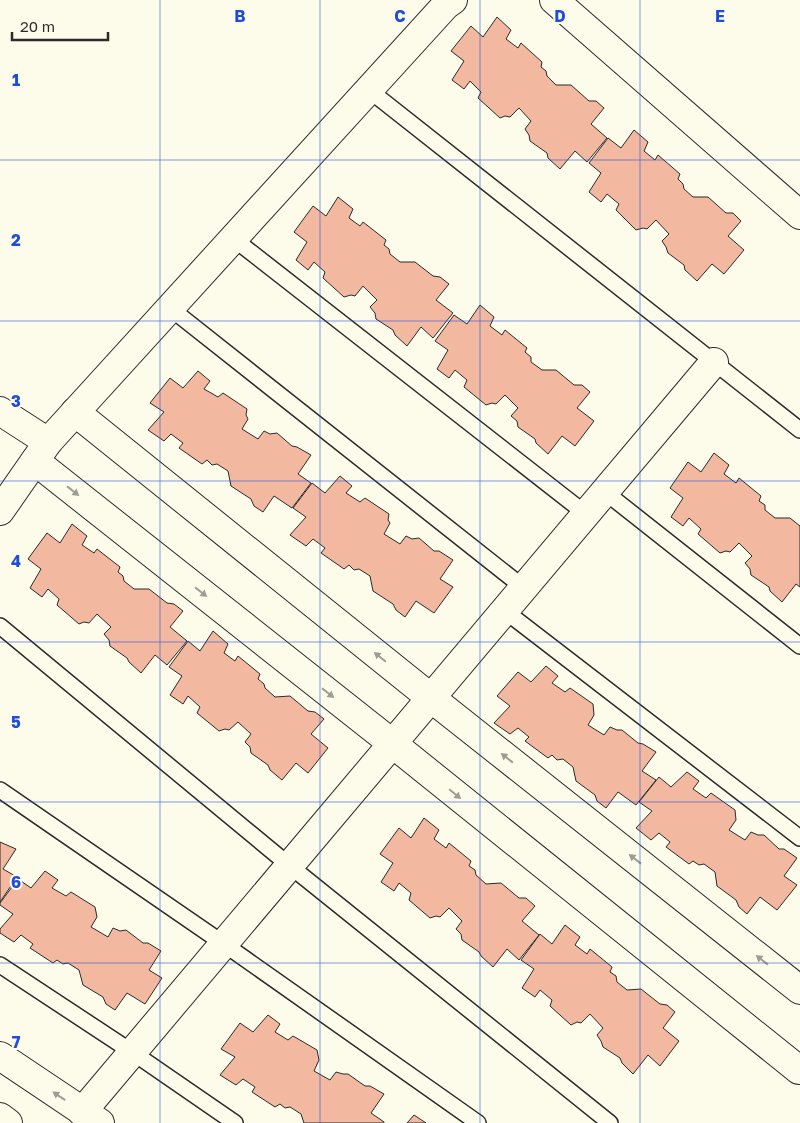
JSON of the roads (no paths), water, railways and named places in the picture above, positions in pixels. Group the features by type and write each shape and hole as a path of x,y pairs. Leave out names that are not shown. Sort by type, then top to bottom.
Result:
{"street":[{"path":"0,512 42,451 76,412 446,5 453,0"},
{"path":"554,0 800,215"},
{"path":"0,1056 91,1117 132,1052 714,362"},
{"path":"0,411 42,451 393,744 799,1069"},
{"path":"76,412 431,698 800,990"},
{"path":"0,1117 8,1123"}],"lane":[{"path":"369,90 800,430"},
{"path":"234,239 586,514"},
{"path":"170,308 524,588"},
{"path":"605,492 800,646"},
{"path":"505,611 800,838"},
{"path":"0,626 290,866 610,1123"},
{"path":"0,790 224,944 478,1123"},
{"path":"0,965 235,1123"}]}
